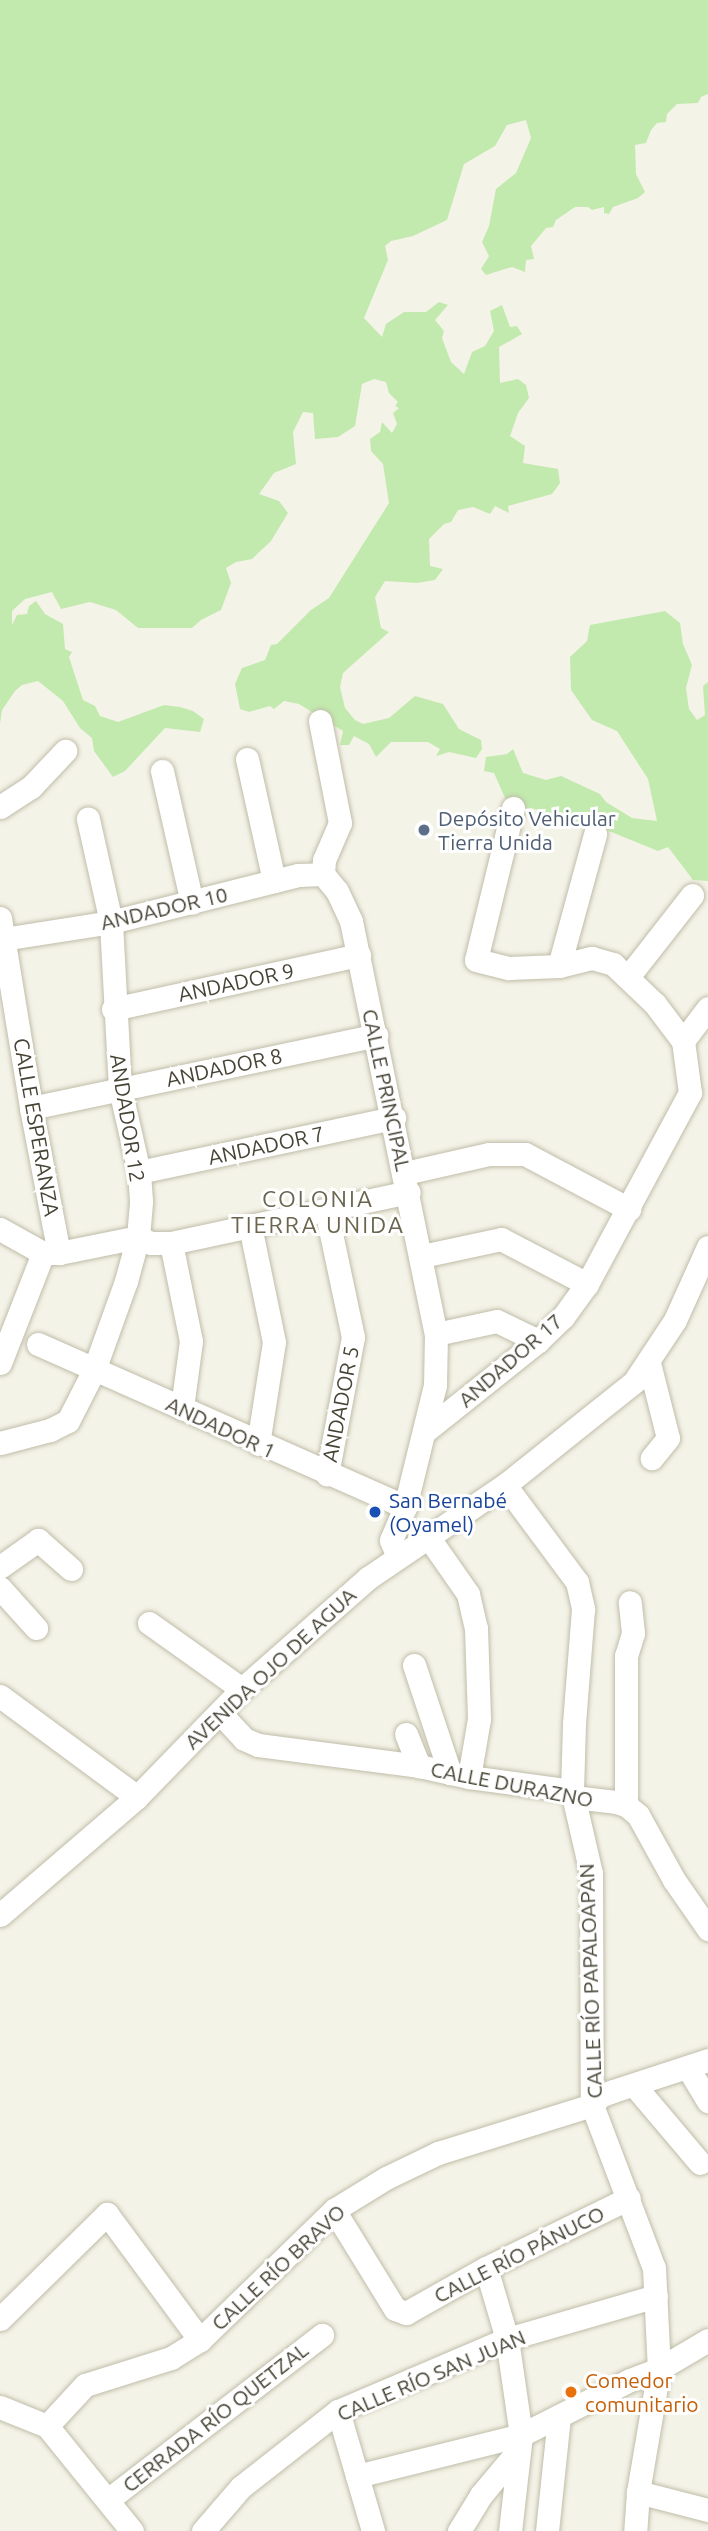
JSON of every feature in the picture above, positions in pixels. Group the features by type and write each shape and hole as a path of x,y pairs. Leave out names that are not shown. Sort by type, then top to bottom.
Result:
{"street":[{"path":"320,721 340,823 324,859 323,874"},
{"path":"0,808 31,787 65,751"},
{"path":"247,759 274,881"},
{"path":"162,771 192,903"},
{"path":"513,808 476,960 509,968 559,966 593,958 613,964 655,1004 682,1041 699,1095"},
{"name":"ANDADOR 12","path":"88,819 111,922 113,1009 120,1088 139,1172 141,1201 138,1237 126,1282 94,1370"},
{"path":"559,966 595,834"},
{"name":"ANDADOR 10","path":"2,943 111,922 312,872 323,874"},
{"name":"CALLE PRINCIPAL","path":"323,874 346,908 359,955 436,1334 435,1385 405,1507 391,1540 398,1557"},
{"path":"628,977 692,895"},
{"name":"CALLE ESPERANZA","path":"2,943 31,1108 51,1253"},
{"name":"ANDADOR 9","path":"113,1009 359,955"},
{"path":"682,1041 708,1009"},
{"name":"ANDADOR 8","path":"31,1108 376,1035"},
{"name":"ANDADOR 17","path":"424,1432 538,1341 563,1317 587,1283 699,1095"},
{"name":"ANDADOR 7","path":"139,1172 394,1118"},
{"path":"0,1229 51,1253 138,1237 151,1243 171,1243 326,1210 489,1154 525,1154 629,1209"},
{"name":"ANDADOR 5","path":"326,1210 353,1336 327,1475"},
{"path":"250,1226 274,1342 258,1444"},
{"path":"422,1256 500,1240 587,1283"},
{"path":"171,1243 191,1341 181,1408"},
{"name":"AVENIDA OJO DE AGUA","path":"0,1915 138,1797 242,1689 339,1602 398,1557 505,1485 626,1389 649,1363 675,1320 703,1270 708,1247"},
{"path":"1,1357 51,1253"},
{"path":"436,1334 497,1321 538,1341"},
{"name":"ANDADOR 1","path":"38,1344 79,1360 94,1370 327,1475 405,1507"},
{"path":"649,1363 668,1438 652,1458"},
{"path":"0,1453 10,1441 68,1421 94,1370"},
{"name":"CALLE RÍO PAPALOAPAN","path":"505,1485 577,1582 583,1609 573,1724 572,1794 591,1872 592,2105 654,2268 656,2296 659,2369 638,2491 635,2531"},
{"path":"429,1538 468,1594 476,1628 479,1719 459,1775"},
{"path":"0,1567 38,1540 71,1569"},
{"path":"0,1588 36,1628"},
{"path":"631,1602 633,1633 626,1656 626,1805 638,1815 674,1880 708,1929"},
{"path":"149,1623 242,1689"},
{"path":"414,1665 459,1775"},
{"path":"0,1696 138,1797"},
{"name":"CALLE DURAZNO","path":"220,1713 244,1739 258,1745 419,1766 626,1805"},
{"path":"406,1734 419,1766"},
{"path":"698,2064 708,2101"},
{"name":"CALLE RÍO BRAVO","path":"47,2426 85,2385 171,2358 200,2340 334,2210 386,2178 438,2153 592,2105 600,2096 698,2064"},
{"path":"634,2085 700,2163"},
{"name":"CALLE RÍO PÁNUCO","path":"334,2210 394,2309 402,2313 410,2312 486,2268 629,2198"},
{"name":"CALLE RÍO BRAVO","path":"0,2319 107,2214 200,2340"},
{"path":"486,2268 507,2339 519,2444 510,2531"},
{"name":"CALLE RÍO SAN JUAN","path":"203,2531 242,2487 338,2411 507,2339 656,2296"},
{"name":"CERRADA RÍO QUETZAL","path":"109,2499 322,2335"},
{"path":"459,2531 481,2495 519,2444 559,2416 630,2380 659,2369 708,2340"},
{"path":"0,2407 47,2426 109,2499 132,2531"},
{"path":"338,2411 373,2531"},
{"path":"547,2531 559,2416"},
{"path":"357,2476 519,2444"},
{"path":"638,2491 708,2510"}],"green space":[{"path":"0,0 708,0 708,94 701,97 698,103 677,104 667,114 666,122 657,123 651,130 646,143 635,145 636,174 645,192 638,198 613,207 609,214 604,213 604,207 592,210 588,207 575,207 556,220 553,227 546,228 531,246 534,259 526,260 525,272 512,267 486,275 481,269 489,256 482,242 489,226 496,189 516,173 531,138 526,120 507,125 495,146 464,164 447,220 413,236 391,241 385,246 388,260 364,318 382,337 386,324 404,312 426,312 439,302 448,305 435,320 444,331 442,338 451,362 464,374 472,352 485,346 494,331 490,311 502,305 510,327 517,326 522,334 499,347 500,383 518,379 526,385 529,398 518,413 510,436 525,446 523,463 558,469 560,483 552,494 508,506 509,513 495,506 490,514 473,507 458,510 451,522 444,524 429,539 430,566 443,569 435,580 417,583 385,581 375,597 381,628 389,632 343,673 340,687 345,708 355,720 363,724 389,718 415,696 443,704 459,729 481,740 482,749 476,758 449,752 436,756 440,749 428,742 391,742 376,757 369,744 354,736 349,745 340,745 343,731 299,704 284,701 274,709 270,706 249,712 240,709 235,684 242,668 265,660 271,645 277,644 311,610 329,598 389,503 383,464 371,451 370,439 380,432 382,422 392,433 397,424 393,413 399,408 395,406 398,402 389,393 386,382 374,379 362,384 355,426 338,437 315,439 313,413 303,412 293,432 296,464 274,473 259,494 279,501 288,513 271,541 252,559 236,562 226,568 231,583 221,610 192,628 138,628 116,610 90,602 61,609 52,592 25,599 12,611 12,625 17,615 27,614 29,606 36,601 45,614 63,624 65,649 72,652 69,657 83,700 95,706 100,716 118,722 164,705 180,707 193,711 204,719 200,732 165,728 125,771 113,777 94,751 92,738 80,728 63,701 38,681 22,685 15,691 2,710 0,724"},
{"path":"665,611 680,623 683,644 692,665 686,688 689,709 697,720 705,715 703,686 708,682 708,881 693,880 668,847 658,851 584,821 573,825 565,819 531,808 509,807 494,773 484,771 486,757 507,754 513,749 523,773 546,780 561,776 600,794 606,802 632,818 657,821 648,779 617,731 592,720 571,690 570,657 587,641 590,625"}],"place":[{"name":"Depósito Vehicular Tierra Unida","path":"424,830"},
{"name":"San Bernabé (Oyamel)","path":"375,1512"},
{"name":"Comedor comunitario","path":"571,2392"}],"district":[{"name":"COLONIA TIERRA UNIDA","path":"318,1212"}]}
